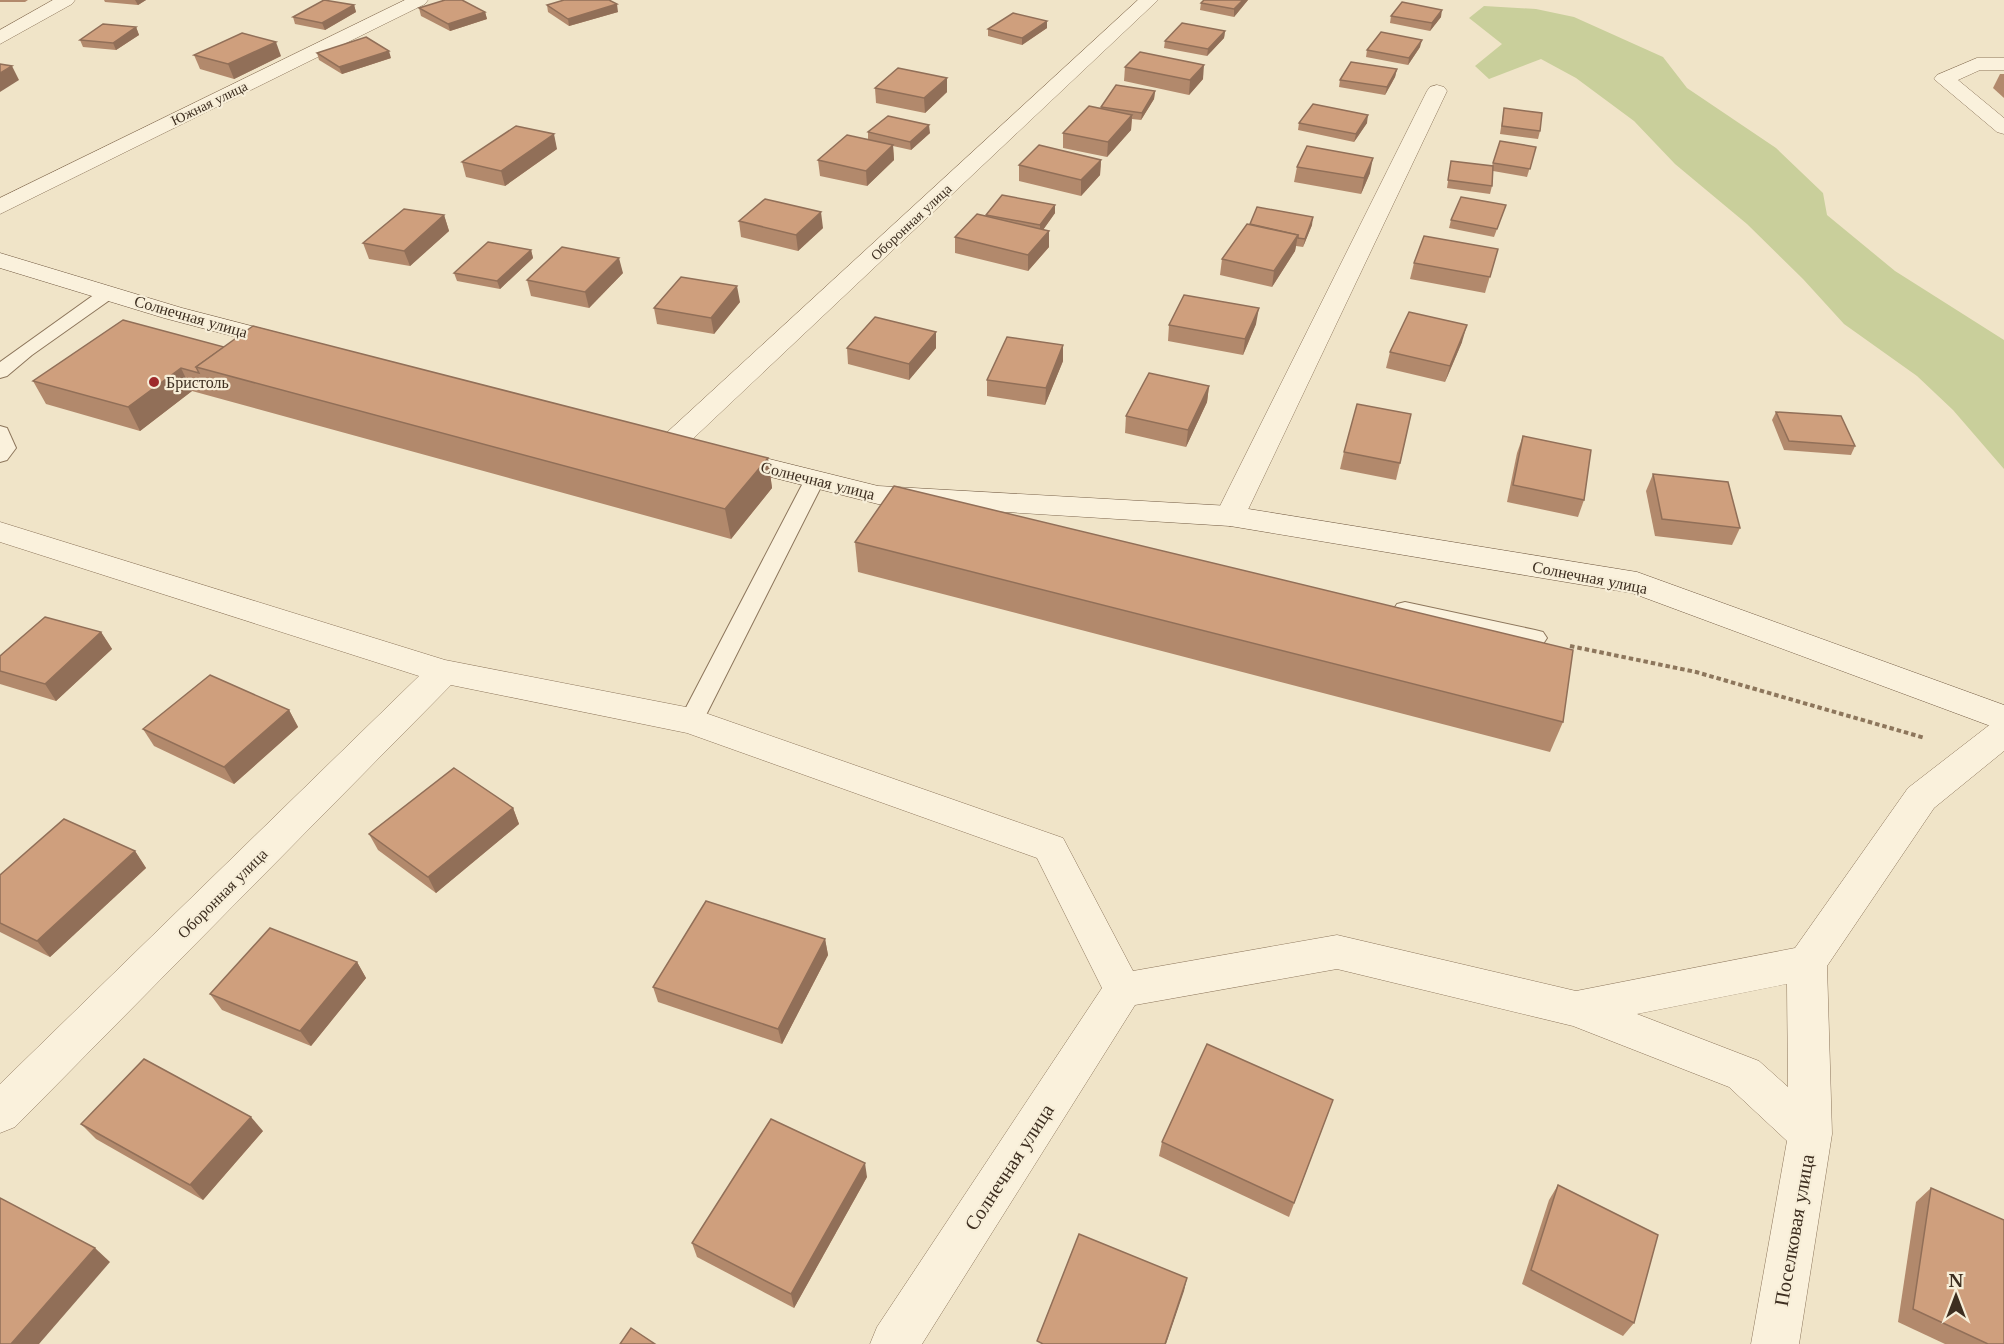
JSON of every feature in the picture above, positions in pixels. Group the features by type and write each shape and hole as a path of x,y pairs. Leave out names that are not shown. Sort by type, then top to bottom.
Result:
{"street":[{"path":"0,38 66,0"},
{"name":"Южная улица","path":"0,207 419,0"},
{"name":"Оборонная улица","path":"661,440 1149,0"},
{"path":"2004,64 1977,64 1944,79 2004,128"},
{"path":"1230,516 1437,91"},
{"name":"Солнечная улица","path":"0,260 173,313 312,349"},
{"name":"Солнечная улица","path":"661,440 878,495 1230,516 1637,583 2004,718"},
{"path":"0,532 444,672 691,721 1050,848 1123,990"},
{"name":"Оборонная улица","path":"0,1113 444,672"},
{"path":"1810,1134 1807,963 1921,798 2004,732"},
{"name":"Поселковая улица","path":"1123,990 1338,952 1576,1009 1744,1074 1810,1134 1774,1344"},
{"path":"1576,1009 1807,963"},
{"name":"Солнечная улица","path":"894,1344 1123,990"}],"lane":[{"path":"0,372 25,351 108,293"},
{"path":"0,432 6,448 0,456"},
{"path":"691,721 815,479"},
{"path":"878,495 1007,523"},
{"path":"1382,605 1535,638"}],"path":[{"path":"1535,638 1696,672 1879,725"}],"green space":[{"path":"1484,6 1536,9 1574,17 1663,57 1687,88 1776,148 1823,193 1827,215 1895,271 2004,340 2004,469 1953,410 1917,376 1844,324 1803,279 1747,224 1675,164 1634,121 1576,78 1541,59 1489,79 1475,66 1502,44 1469,18"}],"building":[{"path":"324,0 354,5 322,23 293,17"},
{"path":"445,0 462,0 485,12 448,24 419,8"},
{"path":"564,0 609,0 617,4 568,19 547,5"},
{"path":"1204,0 1243,0 1234,9 1201,3"},
{"path":"1402,2 1442,10 1432,23 1391,16"},
{"path":"1013,13 1047,21 1022,38 988,29"},
{"path":"1182,23 1225,31 1208,49 1165,41"},
{"path":"103,24 136,27 113,43 80,40"},
{"path":"1381,32 1422,40 1409,58 1367,50"},
{"path":"242,33 276,42 228,64 194,55"},
{"path":"366,37 389,51 339,67 317,53"},
{"path":"1140,52 1204,65 1190,80 1125,67"},
{"path":"1351,62 1397,69 1387,87 1340,80"},
{"path":"0,64 12,66 0,73"},
{"path":"898,68 947,78 924,98 875,88"},
{"path":"1116,85 1155,91 1142,113 1101,107"},
{"path":"1313,104 1368,115 1356,134 1299,123"},
{"path":"1089,106 1132,115 1108,142 1063,133"},
{"path":"1504,108 1542,113 1540,131 1502,126"},
{"path":"888,116 929,125 910,142 868,132"},
{"path":"516,126 554,134 501,171 462,162"},
{"path":"847,135 893,145 866,171 818,160"},
{"path":"1500,141 1536,147 1530,169 1493,163"},
{"path":"1039,145 1101,160 1081,180 1019,165"},
{"path":"1307,146 1373,158 1364,178 1297,167"},
{"path":"1451,161 1493,166 1492,186 1448,180"},
{"path":"1002,195 1055,205 1040,225 986,215"},
{"path":"1461,197 1506,205 1497,229 1451,220"},
{"path":"765,199 821,212 796,235 739,221"},
{"path":"1257,207 1313,217 1305,239 1298,238 1298,235 1250,224"},
{"path":"404,209 444,215 404,251 363,243"},
{"path":"977,214 1049,231 1028,255 955,237"},
{"path":"1247,224 1298,235 1274,271 1222,259"},
{"path":"1424,236 1498,249 1490,277 1414,263"},
{"path":"488,242 531,250 497,281 454,273"},
{"path":"562,247 619,258 585,292 527,280"},
{"path":"681,277 737,286 711,318 654,308"},
{"path":"1184,295 1259,308 1245,339 1169,325"},
{"path":"1409,312 1467,325 1450,366 1390,352"},
{"path":"875,317 936,332 909,364 847,348"},
{"path":"123,320 224,347 196,367 199,373 181,368 128,407 33,381"},
{"path":"253,326 768,458 725,509 196,367"},
{"path":"1007,337 1063,345 1046,388 987,380"},
{"path":"1149,373 1209,386 1188,430 1126,416"},
{"path":"1357,404 1411,414 1400,463 1344,452"},
{"path":"1776,412 1841,416 1855,446 1789,441"},
{"path":"1523,436 1591,450 1584,500 1513,485"},
{"path":"1653,474 1728,482 1740,528 1662,519"},
{"path":"894,486 1573,650 1563,722 855,542"},
{"path":"45,617 101,632 45,684 0,671 0,656"},
{"path":"210,675 289,710 224,767 143,729"},
{"path":"454,768 513,808 428,877 369,834"},
{"path":"64,819 135,851 37,941 0,923 0,875"},
{"path":"706,901 825,939 778,1029 653,987"},
{"path":"270,928 357,962 300,1031 210,994"},
{"path":"1207,1044 1333,1100 1294,1203 1162,1142"},
{"path":"144,1059 251,1117 190,1185 81,1124"},
{"path":"771,1119 865,1163 791,1294 692,1243"},
{"path":"1558,1185 1658,1235 1634,1323 1531,1270"},
{"path":"1931,1188 2004,1220 2004,1344 1988,1344 1913,1309"},
{"path":"0,1198 95,1248 11,1344 0,1344"},
{"path":"1079,1234 1187,1278 1165,1344 1043,1344 1037,1341"},
{"path":"631,1328 655,1344 620,1344"}],"place":[{"name":"Бристоль","path":"154,382"}]}
